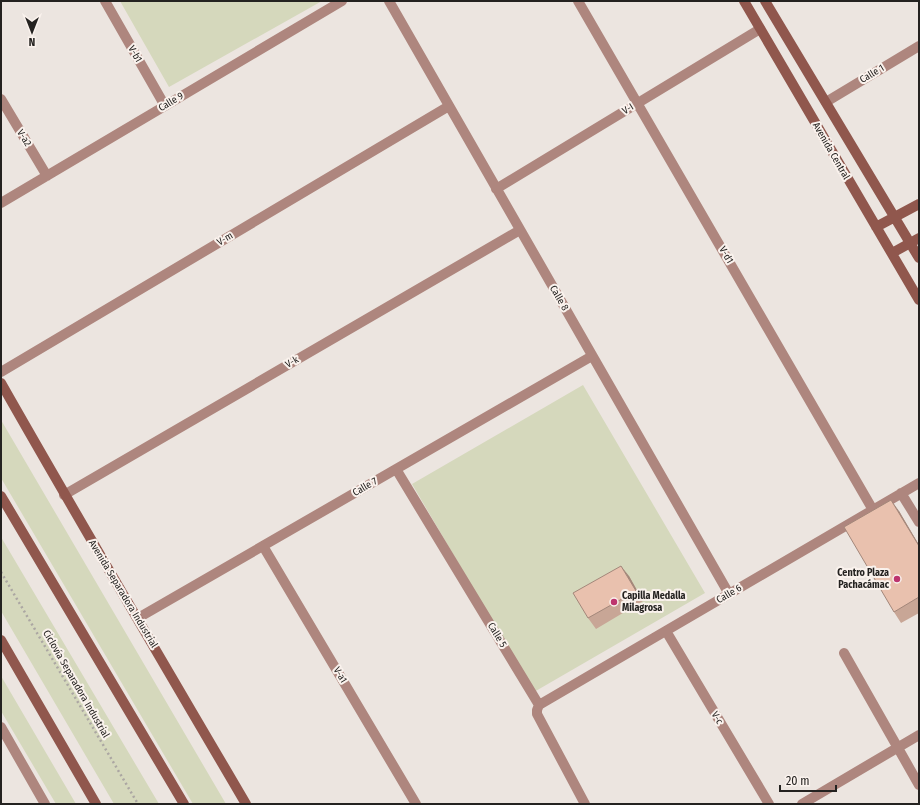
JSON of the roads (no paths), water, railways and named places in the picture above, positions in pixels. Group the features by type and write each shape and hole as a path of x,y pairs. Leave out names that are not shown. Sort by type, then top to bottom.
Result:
{"street":[{"name":"V-b1","path":"105,1 165,106"},
{"name":"Calle 9","path":"1,203 342,1"},
{"name":"Calle 8","path":"389,1 729,594"},
{"name":"V-d1","path":"578,1 873,510"},
{"name":"Avenida Central","path":"744,1 919,300"},
{"name":"Avenida Central","path":"765,1 894,218 914,240 919,258"},
{"name":"V-I","path":"496,189 760,29"},
{"name":"Calle 1","path":"826,102 919,46"},
{"name":"V-a2","path":"1,99 47,176"},
{"name":"V-m","path":"1,372 449,106"},
{"path":"876,228 919,204"},
{"name":"V-k","path":"64,494 520,230"},
{"path":"892,253 914,240"},
{"name":"Calle 7","path":"138,618 592,356"},
{"name":"Avenida Separadora Industrial","path":"1,383 64,494 246,804"},
{"name":"Calle 5","path":"396,469 539,705 537,714 585,804"},
{"name":"Calle 6","path":"539,705 919,483"},
{"path":"901,493 919,522"},
{"path":"1,496 184,804"},
{"name":"V-a1","path":"263,546 416,804"},
{"name":"V-c","path":"666,631 769,804"},
{"path":"1,640 96,804"},
{"path":"844,654 919,785"},
{"path":"1,727 5,743 45,804"},
{"path":"802,804 919,735"}],"place":[{"name":"Centro Plaza Pachacámac","path":"897,579"},
{"name":"Capilla Medalla Milagrosa","path":"614,602"}]}
